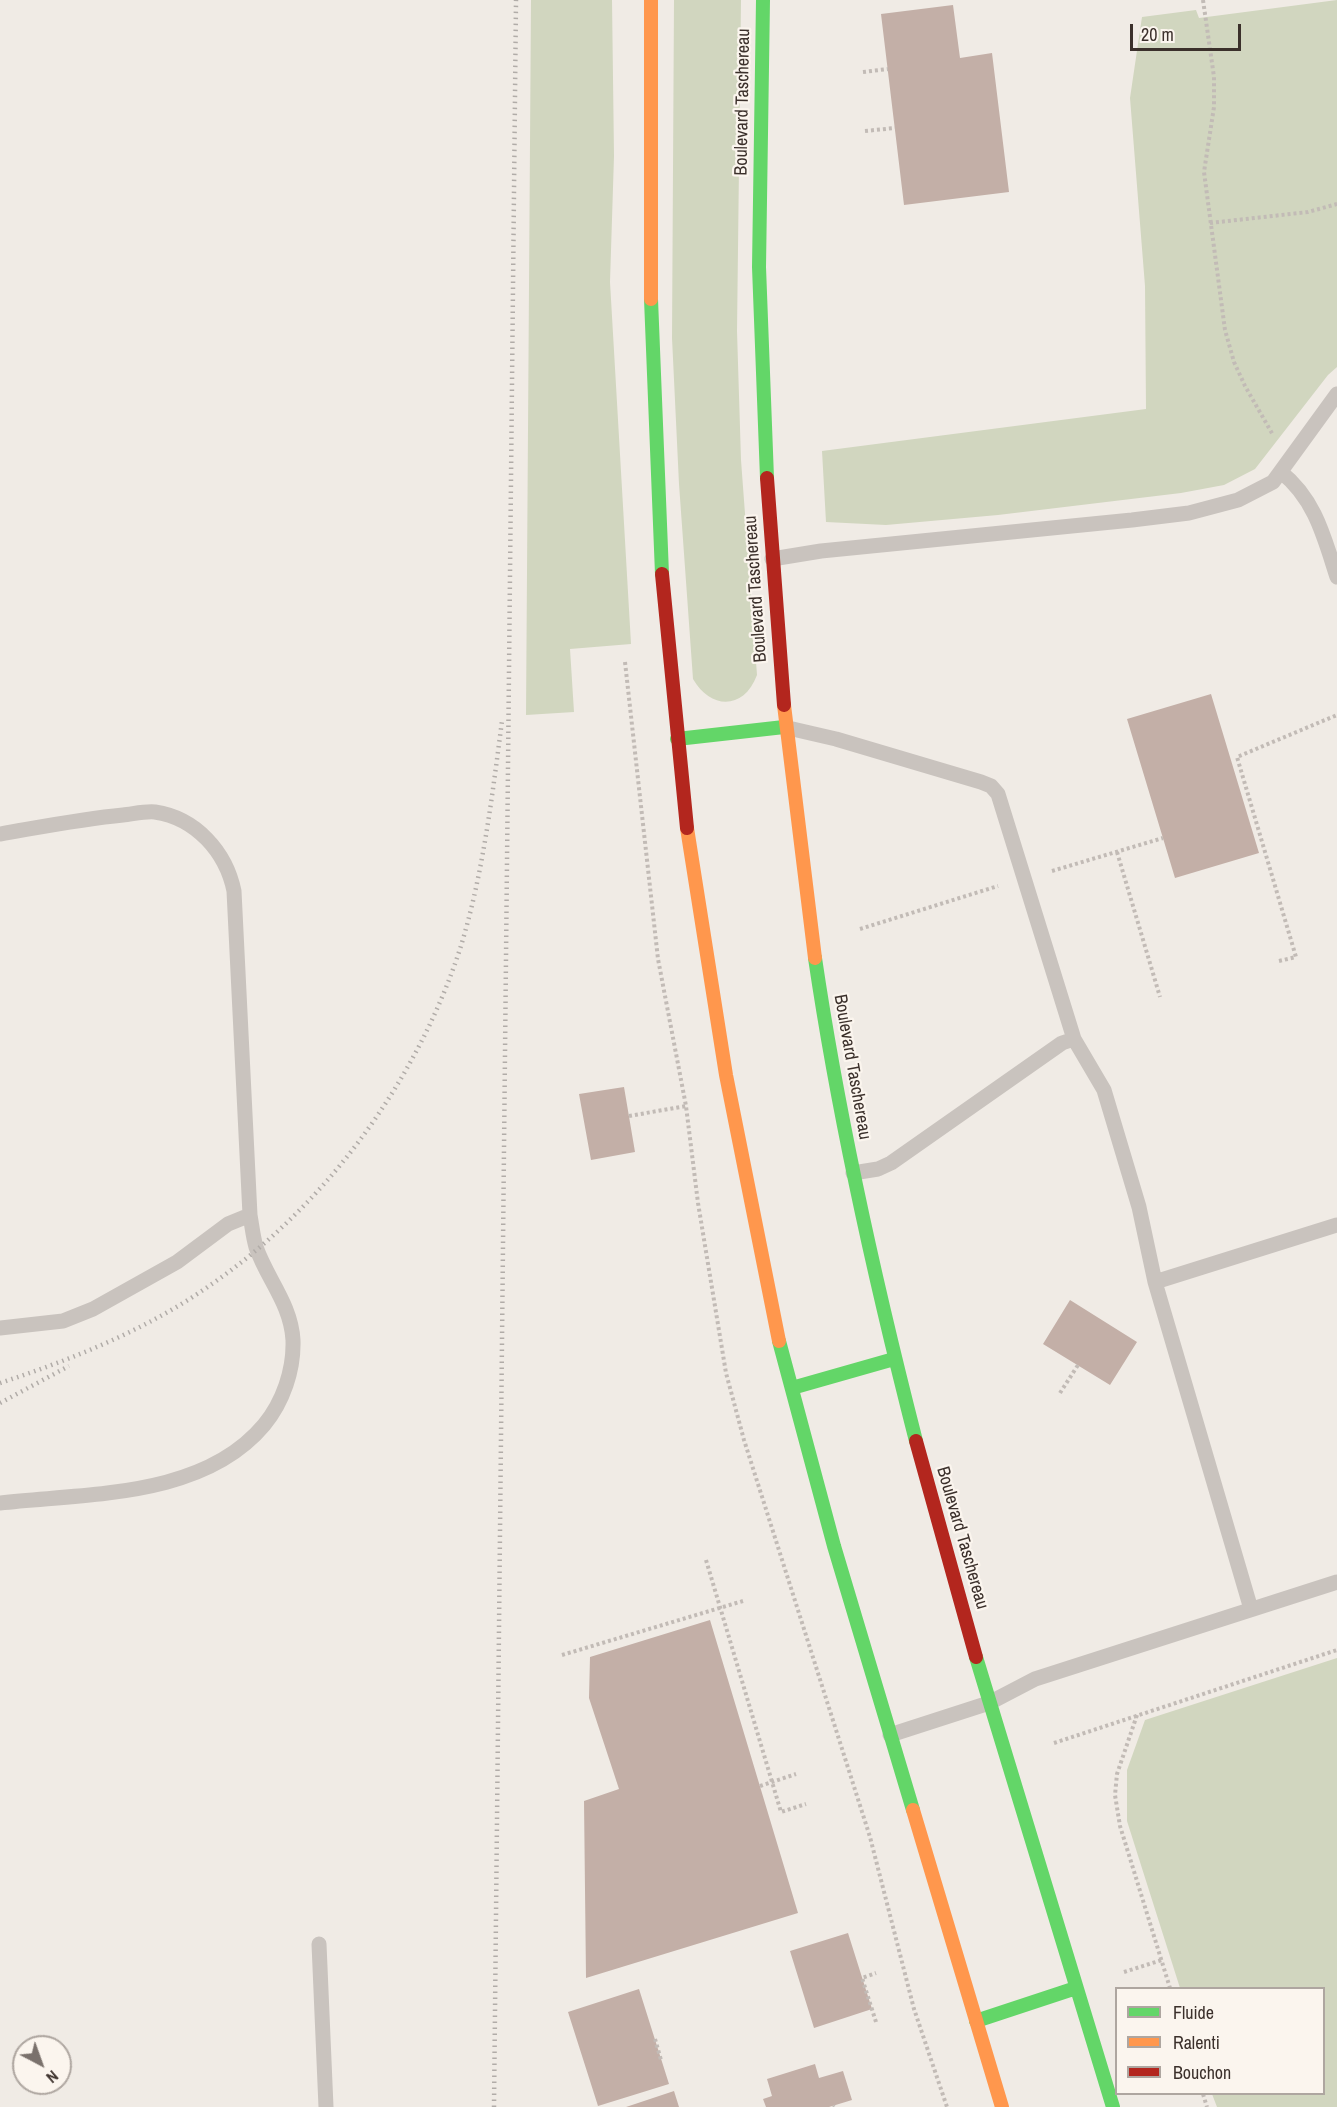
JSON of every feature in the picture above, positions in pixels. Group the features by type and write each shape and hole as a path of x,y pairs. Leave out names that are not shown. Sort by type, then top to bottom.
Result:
{"main road":[{"path":"651,0 652,390 661,566 677,739 715,1020 759,1249 792,1388 851,1606 1002,2107"},
{"name":"Boulevard Taschereau","path":"763,0 760,129 761,353 772,559 784,727 805,890 830,1051 853,1173 894,1359 989,1703 1113,2107"},
{"path":"677,739 784,727"},
{"path":"792,1388 894,1359"},
{"path":"976,2021 1076,1988"}],"lane":[{"path":"772,559 821,551 1189,513 1256,493 1273,482 1337,394"},
{"path":"1281,472 1292,481 1313,507 1337,577"},
{"path":"784,727 836,739 991,786 1003,805 1074,1039 1104,1089 1139,1207 1155,1282 1251,1609"},
{"path":"0,834 95,817 154,812 187,823 215,846 230,871 234,891 250,1215 256,1248 288,1311 293,1340 288,1377 276,1410 248,1444 216,1465 172,1482 143,1488 0,1503"},
{"path":"853,1173 878,1169 903,1155 1062,1043 1074,1039"},
{"path":"0,1328 63,1321 93,1309 177,1262 228,1224 250,1215"},
{"path":"1155,1282 1337,1225"},
{"path":"890,1735 989,1703 1035,1679 1337,1582"},
{"path":"319,1944 326,2107"}],"path":[{"path":"1203,0 1214,77 1214,108 1204,172 1225,330 1234,362 1263,420 1277,439"},
{"path":"863,72 888,69"},
{"path":"865,131 895,128"},
{"path":"1210,223 1308,212 1337,204"},
{"path":"1217,273 1224,272"},
{"path":"1279,961 1296,957 1237,758 1337,714"},
{"path":"1052,871 1163,838"},
{"path":"1117,852 1160,997"},
{"path":"860,929 1002,885"},
{"path":"629,1116 686,1106"},
{"path":"1060,1393 1078,1365"},
{"path":"706,1560 781,1812 806,1804"},
{"path":"562,1655 743,1601"},
{"path":"1054,1743 1337,1650"},
{"path":"1137,1714 1117,1774 1115,1795 1120,1826 1169,1987"},
{"path":"760,1786 796,1774"},
{"path":"1124,1972 1162,1960"},
{"path":"876,1973 862,1978 876,2022"},
{"path":"655,2039 662,2060"}],"green space":[{"path":"531,0 612,0 614,156 610,282 631,644 570,649 574,712 526,715"},
{"path":"674,0 741,0 737,331 741,460 757,675 744,695 727,702 718,701 709,696 693,679 679,484 672,338"},
{"path":"1337,0 1337,367 1328,375 1255,469 1224,485 1181,493 998,515 886,525 826,522 822,451 1146,409 1145,286 1130,98 1142,17 1196,10 1199,18"},
{"path":"1337,1658 1337,2107 1217,2107 1212,2095 1325,2095 1325,1987 1180,1987 1127,1821 1127,1770 1145,1720"}],"building":[{"path":"953,5 960,58 992,53 1009,192 904,205 881,14"},
{"path":"1211,694 1259,853 1175,878 1127,719"},
{"path":"624,1087 635,1152 591,1160 579,1094"},
{"path":"1070,1300 1137,1342 1110,1385 1043,1344"},
{"path":"710,1620 798,1913 586,1978 584,1801 619,1789 589,1698 590,1657"},
{"path":"848,1933 872,2009 814,2028 790,1951"},
{"path":"639,1989 669,2084 598,2106 568,2012"},
{"path":"815,2064 819,2078 843,2071 852,2100 829,2107 766,2107 763,2099 772,2096 767,2079"},
{"path":"674,2091 679,2107 626,2107"}],"railway":[{"path":"494,2107 516,0"},
{"path":"0,1383 55,1364 134,1330 209,1286 291,1219 362,1137 392,1093 419,1046 442,998 460,949 481,864 502,721"},
{"path":"0,1403 69,1366"}],"traffic: fast":[{"path":"763,0 759,267 767,478"},
{"path":"651,299 662,574"},
{"path":"677,739 784,727"},
{"path":"815,958 835,1080 859,1201 916,1441"},
{"path":"779,1341 834,1546 913,1810"},
{"path":"792,1388 894,1359"},
{"path":"976,1657 1113,2107"},
{"path":"976,2021 1076,1988"}],"traffic: slow":[{"path":"651,0 651,299"},
{"path":"784,705 815,958"},
{"path":"687,828 726,1075 779,1341"},
{"path":"913,1810 1002,2107"}],"traffic: jam":[{"path":"767,478 784,705"},
{"path":"662,574 687,828"},
{"path":"916,1441 976,1657"}]}
